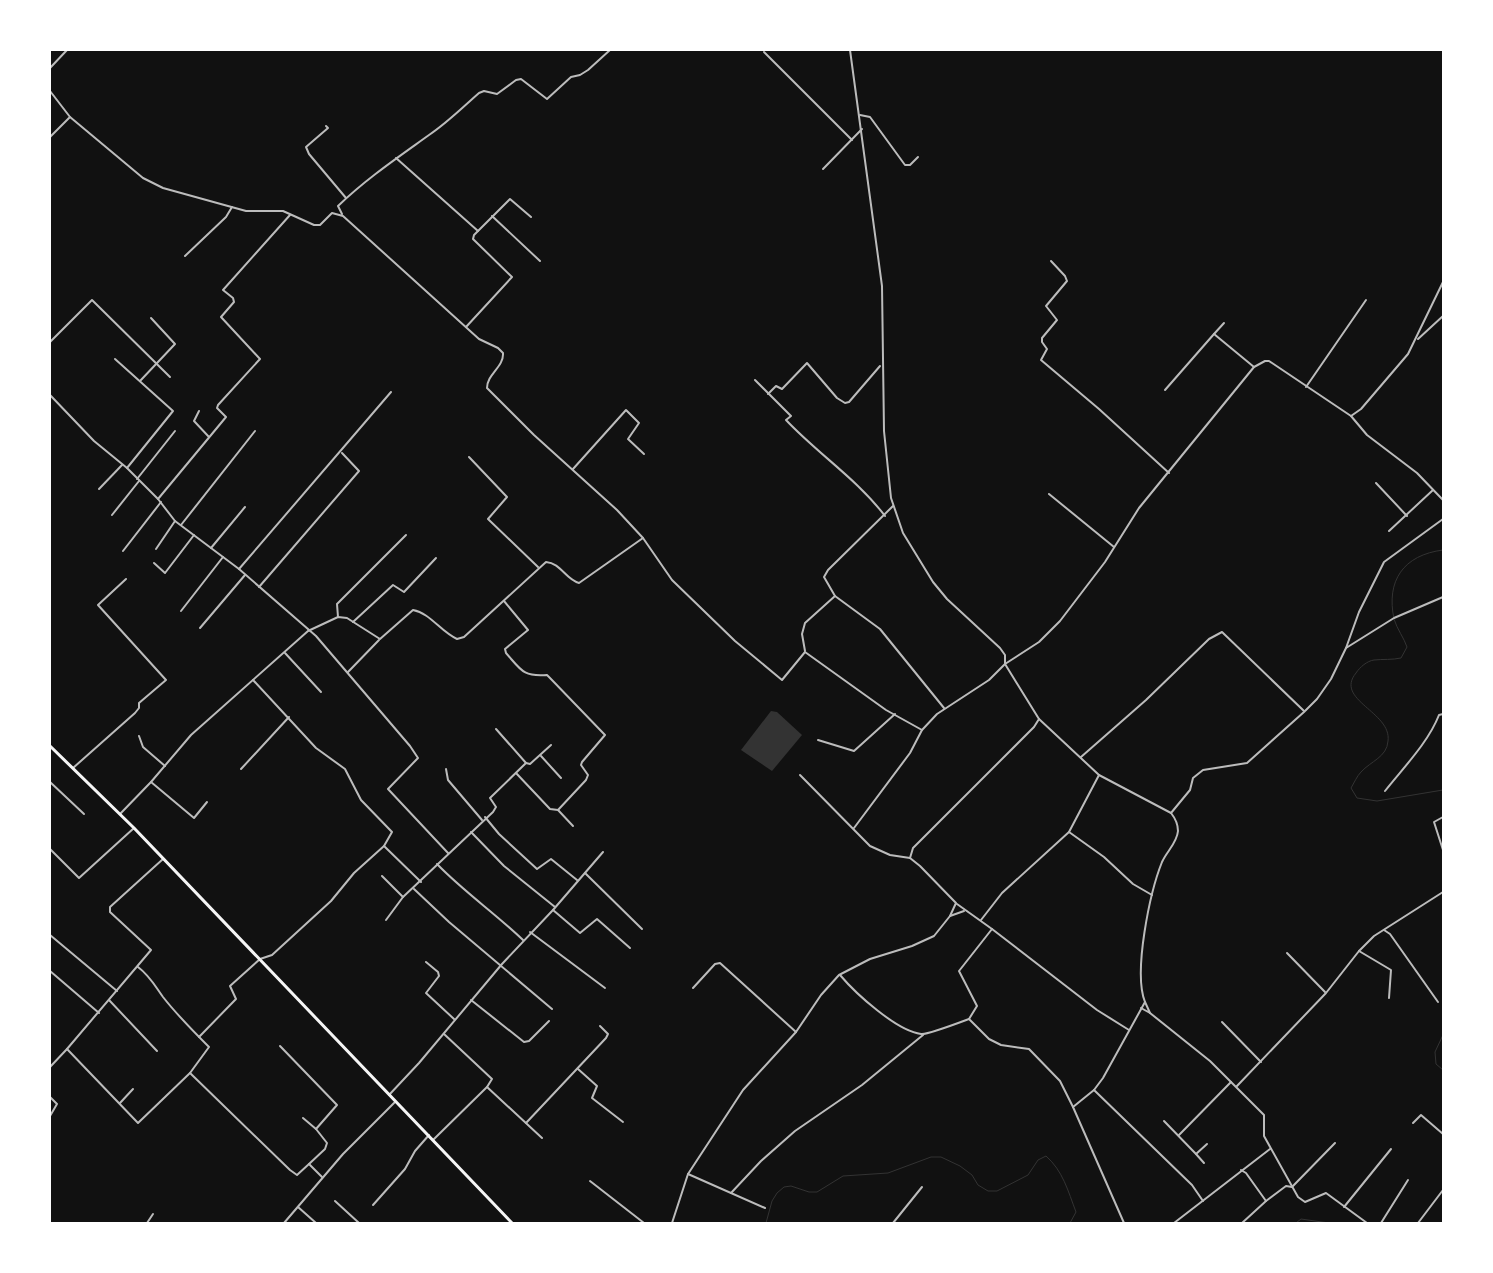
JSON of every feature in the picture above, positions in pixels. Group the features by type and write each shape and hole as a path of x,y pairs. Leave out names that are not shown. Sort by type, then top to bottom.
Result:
{"main road":[{"path":"50,746 134,828 512,1223"}],"street":[{"path":"50,68 67,50"},
{"path":"610,50 588,70 571,78 547,98 521,79 516,80 497,94 484,91 431,134 396,158 346,198 337,209 479,339 498,348 503,353 503,359 489,378 487,388 534,435 617,510 643,538 672,580 735,641 782,680 805,652 802,629 835,596"},
{"path":"850,50 882,286 884,432 893,506 903,533 933,582 947,599 1000,648 1005,655 1005,664 1039,719 1100,775 1171,813 1178,830 1176,841 1163,859 1152,894 1139,974 1145,1002 1150,1013"},
{"path":"764,52 852,140"},
{"path":"50,91 70,117 143,178 163,188 246,211 276,210 314,225 320,225 332,213 343,216"},
{"path":"860,115 870,116 905,166 910,165 918,158"},
{"path":"50,137 70,117"},
{"path":"326,126 328,128 306,147 309,154 346,198"},
{"path":"823,169 862,129"},
{"path":"396,158 478,231"},
{"path":"466,327 512,277 472,239 510,199 531,217"},
{"path":"185,256 226,217 232,207"},
{"path":"158,499 226,417 217,408 218,405 260,360 220,317 234,302 233,298 223,290 290,215"},
{"path":"492,216 540,261"},
{"path":"1052,261 1066,276 1067,281 1046,306 1057,320 1042,338 1042,342 1047,349 1041,360 1099,409 1169,473"},
{"path":"1351,416 1361,409 1408,354 1443,282"},
{"path":"50,342 92,300 170,377"},
{"path":"1306,387 1366,300"},
{"path":"1416,340 1439,317 1443,316"},
{"path":"140,381 175,344 151,318"},
{"path":"1166,390 1224,323"},
{"path":"1214,334 1254,367"},
{"path":"115,359 172,412 127,468"},
{"path":"854,828 910,753 922,730 944,708 989,680 1005,664 1038,642 1060,620 1114,547 1139,508 1254,367 1269,361 1351,416 1367,435 1417,473 1443,500"},
{"path":"768,394 776,386 782,389 807,363 837,398 845,403 849,402 882,365"},
{"path":"755,380 791,416 786,420 824,458 838,467 885,516"},
{"path":"239,569 391,392"},
{"path":"50,395 94,441 127,468 161,502 175,521 239,569 322,643 348,672 417,754 416,762 388,789 448,853"},
{"path":"573,469 626,410 639,424 628,439 644,454"},
{"path":"199,411 194,421 209,437"},
{"path":"112,515 175,431"},
{"path":"181,525 255,431"},
{"path":"259,587 358,471 341,452"},
{"path":"469,456 507,497 488,519 538,567"},
{"path":"99,489 122,464"},
{"path":"1376,483 1407,516"},
{"path":"1389,531 1433,490"},
{"path":"1049,494 1114,547"},
{"path":"123,551 161,502"},
{"path":"893,506 885,516 828,570 824,577 835,596 880,629 944,708"},
{"path":"211,548 245,507"},
{"path":"1171,813 1190,790 1194,778 1203,770 1246,763 1317,699 1346,648 1359,612 1384,562 1443,519"},
{"path":"156,549 175,521"},
{"path":"154,563 165,573 194,535"},
{"path":"338,617 337,604 406,535"},
{"path":"348,672 413,610 420,611 448,635 457,639 464,637 538,567 546,562 552,562 579,583 643,538"},
{"path":"181,611 223,556"},
{"path":"353,622 393,585 404,592 436,558"},
{"path":"200,628 245,575"},
{"path":"73,768 135,713 139,708 139,703 166,680 98,605 126,579"},
{"path":"1346,648 1394,618 1443,597"},
{"path":"504,601 528,630 505,649 506,652 524,672 536,678 547,675 605,735 582,762 581,765 588,774 586,780 558,810"},
{"path":"120,814 151,782 191,735 308,631 338,617 347,618 380,640"},
{"path":"1081,757 1146,700 1209,639 1222,632 1304,712"},
{"path":"285,652 320,692"},
{"path":"805,652 894,714 922,730"},
{"path":"199,1037 236,1000 230,986 260,959 272,955 331,901 354,873 384,846 392,832 361,800 345,769 316,748 253,680"},
{"path":"818,740 854,751 894,714"},
{"path":"1385,791 1424,740 1439,715 1443,714"},
{"path":"242,769 289,717"},
{"path":"910,858 913,848 1034,727 1039,719"},
{"path":"496,729 526,764"},
{"path":"139,736 143,747 165,766"},
{"path":"386,920 396,910 403,897 422,882 436,864 496,807 490,798 526,764 530,764 551,745"},
{"path":"540,755 561,778"},
{"path":"446,769 448,780 482,820"},
{"path":"516,773 550,809 558,810 572,826"},
{"path":"800,775 870,846 890,855 910,858 964,911 981,920 1097,1010 1128,1030"},
{"path":"981,920 1002,893 1069,832 1100,775"},
{"path":"50,782 84,814"},
{"path":"151,782 194,818 207,802"},
{"path":"485,817 499,834 537,869 552,859 577,880"},
{"path":"1443,817 1434,822 1443,850"},
{"path":"50,849 79,878 134,828"},
{"path":"471,832 504,866 554,908 580,933 597,919 630,948"},
{"path":"1069,832 1104,858 1133,884 1152,894"},
{"path":"384,846 422,882"},
{"path":"389,1095 530,932 554,908 603,852"},
{"path":"50,1067 99,1013 151,950 110,912 110,908 162,859"},
{"path":"436,864 484,908 505,923 523,940"},
{"path":"584,873 642,929"},
{"path":"382,876 403,897"},
{"path":"414,888 449,922 502,964 552,1009"},
{"path":"1237,1086 1326,993 1359,951 1374,936 1396,920 1443,892"},
{"path":"672,1223 688,1174 743,1090 796,1032 821,995 839,975 870,958 912,946 934,936 950,916 956,903"},
{"path":"950,916 964,911"},
{"path":"731,1193 761,1161 795,1131 862,1085 923,1035 969,1020 977,1006 959,970 992,930"},
{"path":"1384,930 1390,934 1438,1002"},
{"path":"530,932 605,988"},
{"path":"50,935 117,991"},
{"path":"1359,951 1391,970 1389,998"},
{"path":"1287,953 1326,993"},
{"path":"426,962 438,972 438,976 426,993 454,1019"},
{"path":"693,988 716,964 720,963 796,1032"},
{"path":"67,1049 138,1123 190,1073 209,1050 162,996 151,978 138,967"},
{"path":"50,971 99,1013"},
{"path":"839,975 855,993 883,1014 910,1031 923,1035"},
{"path":"109,1000 158,1051"},
{"path":"471,1000 524,1042 529,1041 549,1021"},
{"path":"1073,1107 1094,1090 1115,1060 1128,1030 1145,1002"},
{"path":"1141,1008 1203,1055 1237,1086 1264,1115 1264,1136 1298,1197 1305,1202 1326,1193 1367,1223"},
{"path":"969,1020 989,1039 1001,1045 1029,1050 1060,1081 1124,1223"},
{"path":"1222,1022 1261,1062"},
{"path":"526,1123 608,1036 600,1026"},
{"path":"433,1140 492,1079 443,1034"},
{"path":"280,1046 337,1105 316,1129"},
{"path":"578,1070 597,1086 592,1098 623,1122"},
{"path":"190,1073 297,1175 325,1149 327,1143 316,1129 303,1118"},
{"path":"1179,1135 1231,1082"},
{"path":"487,1086 542,1138"},
{"path":"120,1103 133,1090"},
{"path":"1094,1090 1192,1185 1203,1201"},
{"path":"50,1097 57,1104 50,1116"},
{"path":"284,1223 322,1177 395,1102"},
{"path":"1413,1123 1421,1115 1443,1134"},
{"path":"1164,1121 1204,1163"},
{"path":"373,1205 405,1169 415,1151 428,1135"},
{"path":"1292,1187 1336,1143"},
{"path":"1196,1154 1207,1144"},
{"path":"1174,1223 1241,1170 1252,1166 1270,1149"},
{"path":"1344,1208 1391,1149"},
{"path":"309,1164 322,1177"},
{"path":"1241,1170 1246,1173 1266,1201"},
{"path":"688,1174 765,1208"},
{"path":"1381,1223 1408,1180"},
{"path":"590,1181 644,1223"},
{"path":"1242,1223 1286,1186 1292,1187"},
{"path":"893,1223 922,1187"},
{"path":"1418,1223 1443,1190"},
{"path":"335,1201 359,1223"},
{"path":"298,1207 316,1223"},
{"path":"147,1223 154,1214"}],"shaded area":[{"path":"771,711 777,712 802,735 772,771 741,750"}],"waterway":[{"path":"1443,550 1417,558 1400,572 1395,582 1392,605 1394,619 1407,647 1401,658 1369,662 1358,671 1351,682 1352,691 1358,699 1382,722 1387,731 1388,741 1382,755 1361,772 1351,788 1357,798 1377,801 1443,790"},
{"path":"1443,1035 1435,1052 1436,1064 1443,1070"},
{"path":"766,1223 772,1201 784,1187 791,1186 809,1192 817,1192 843,1176 888,1173 931,1157 941,1157 960,1166 972,1175 978,1185 988,1191 997,1191 1028,1175 1038,1160 1046,1156 1061,1175 1076,1212 1070,1223"},
{"path":"1296,1223 1301,1219 1329,1223"}]}
